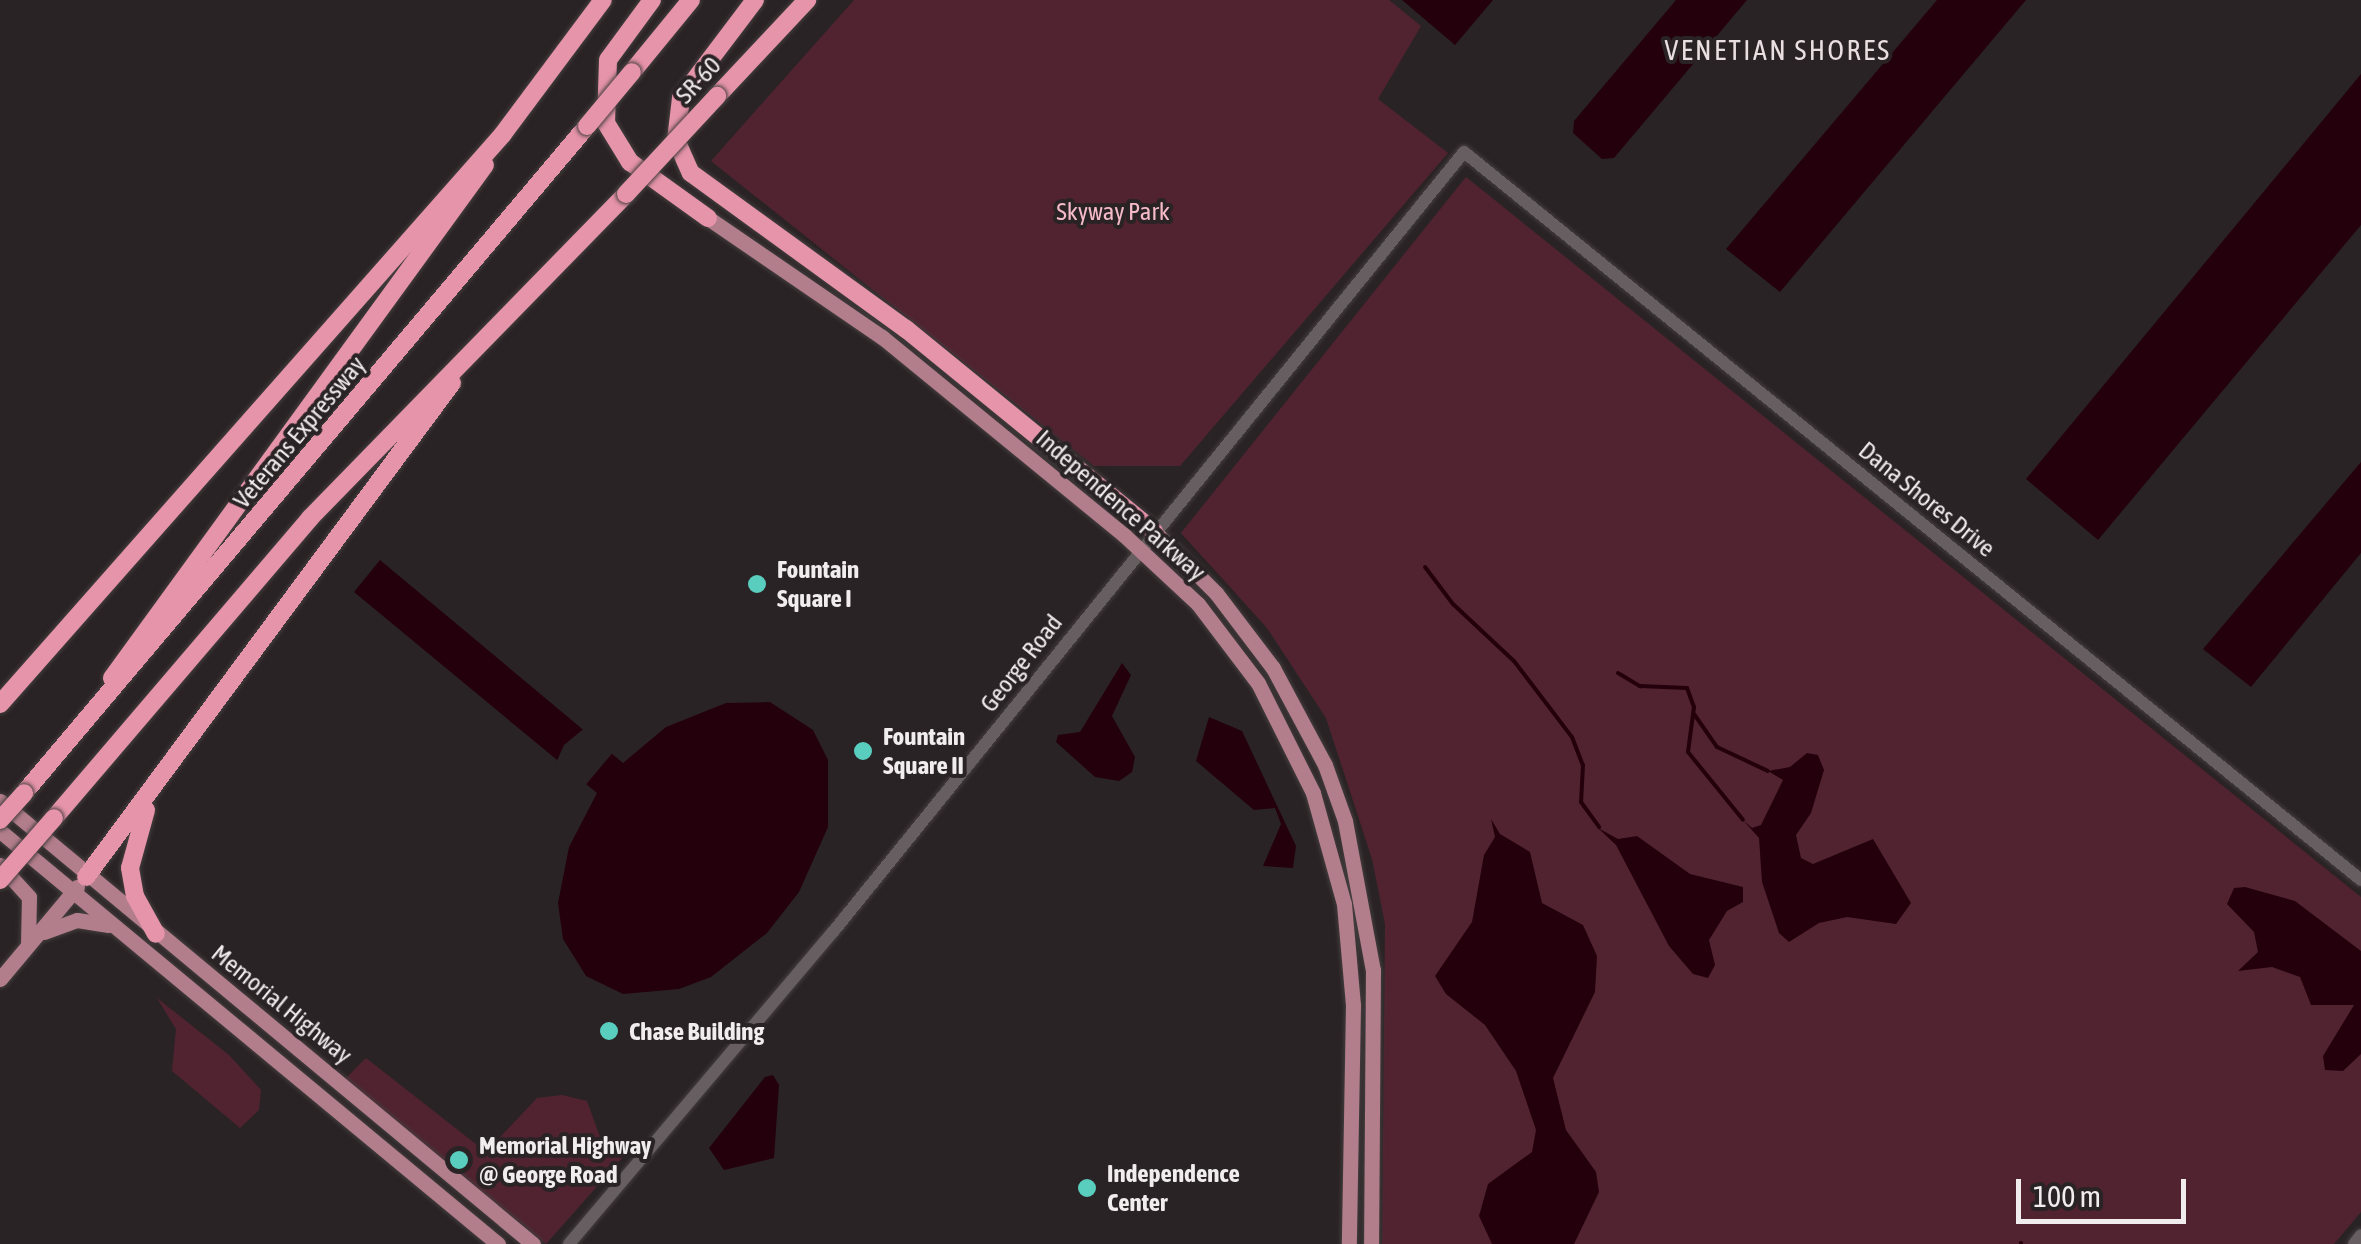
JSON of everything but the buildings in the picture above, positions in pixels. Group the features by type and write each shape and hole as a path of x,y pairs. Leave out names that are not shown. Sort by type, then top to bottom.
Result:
{"highway":[{"path":"0,704 503,134 604,0"},
{"path":"652,0 608,60 606,123 630,162 708,218"},
{"name":"Veterans Expressway","path":"0,820 84,720 146,655 692,0"},
{"path":"755,0 681,98 676,140 691,174 906,330 1154,531"},
{"name":"SR-60","path":"464,361 807,0"},
{"path":"84,720 439,235 503,134"},
{"path":"86,877 390,475 464,361"},
{"path":"0,880 310,518 464,361"},
{"path":"156,786 130,868 135,896 156,934"}],"main road":[{"name":"Independence Parkway","path":"708,218 882,337 1140,548 1212,622 1258,683 1296,753 1326,830 1352,974 1348,1244"},
{"name":"Independence Parkway","path":"1154,531 1216,593 1273,668 1325,765 1348,831 1373,970 1371,1244"},
{"name":"Memorial Highway","path":"0,802 533,1244"},
{"name":"Memorial Highway","path":"0,831 498,1244"},
{"path":"0,865 29,896 32,942"},
{"path":"0,979 86,877"},
{"path":"32,942 69,922 109,925"}],"street":[{"name":"George Road","path":"570,1244 832,932 1464,152"},
{"name":"Dana Shores Drive","path":"1464,152 2361,880"},
{"path":"2354,1244 2361,1235"}],"green space":[{"name":"Skyway Park","path":"854,0 1389,0 1421,26 1378,99 1448,153 1180,466 1094,466 711,161"},
{"path":"1466,177 2361,897 2361,1212 2334,1244 1382,1244 1385,924 1372,859 1326,718 1267,628 1181,533"},
{"path":"157,998 229,1055 261,1090 259,1110 240,1128 172,1071 176,1029"},
{"path":"366,1058 486,1152 537,1098 562,1095 587,1101 600,1137 623,1157 546,1244 345,1079"}],"shaded area":[{"path":"1402,0 1493,0 1455,45"},
{"path":"1676,0 1747,0 1614,158 1602,159 1573,133 1574,121"},
{"path":"1937,0 2026,0 1780,292 1726,249"},
{"path":"2361,74 2361,225 2098,540 2026,479"},
{"path":"2361,462 2361,553 2251,687 2203,649"},
{"path":"380,560 623,763 666,727 726,703 770,702 813,730 828,760 828,827 799,892 767,933 711,977 679,989 623,994 586,976 563,939 558,903 569,847 597,793 354,592"},
{"path":"1122,663 1131,675 1112,716 1135,757 1132,772 1119,781 1095,777 1056,742 1058,735 1080,732"},
{"path":"1209,717 1242,731 1296,846 1293,868 1263,866 1281,824 1275,808 1254,810 1196,761"},
{"path":"1807,753 1818,755 1824,770 1811,813 1796,835 1801,858 1813,864 1873,839 1911,903 1896,924 1847,917 1819,923 1789,942 1779,933 1762,882 1759,838 1743,820 1752,828 1761,825 1783,780 1768,771 1790,767"},
{"path":"1491,819 1500,834 1530,852 1542,903 1583,925 1597,956 1595,992 1553,1078 1566,1130 1596,1172 1599,1192 1574,1244 1492,1244 1479,1216 1488,1184 1532,1152 1536,1130 1516,1071 1485,1025 1446,994 1435,976 1472,922 1484,855 1495,837"},
{"path":"1598,828 1618,839 1637,836 1690,874 1743,887 1743,902 1727,911 1709,940 1715,965 1708,978 1693,974 1669,946 1616,845"},
{"path":"2245,887 2295,901 2361,951 2361,1054 2343,1071 2325,1070 2323,1056 2354,1005 2311,1005 2300,977 2272,967 2238,971 2258,952 2254,932 2227,904 2234,888"},
{"path":"773,1075 779,1085 774,1158 724,1170 709,1148 765,1077"}],"pier":[{"path":"587,726 615,750 583,788 555,765 564,745"}],"waterway":[{"path":"1425,567 1453,604 1514,661 1572,737 1583,765 1581,802 1599,827"},
{"path":"1618,673 1640,686 1687,688 1694,707 1688,752 1743,820"},
{"path":"1694,714 1717,747 1768,771"}],"place":[{"name":"Fountain Square I","path":"757,584"},
{"name":"Fountain Square II","path":"863,751"},
{"name":"Chase Building","path":"609,1031"},
{"name":"Memorial Highway @ George Road","path":"459,1160"},
{"name":"Independence Center","path":"1087,1188"}],"district":[{"name":"VENETIAN SHORES","path":"1778,50"}]}
